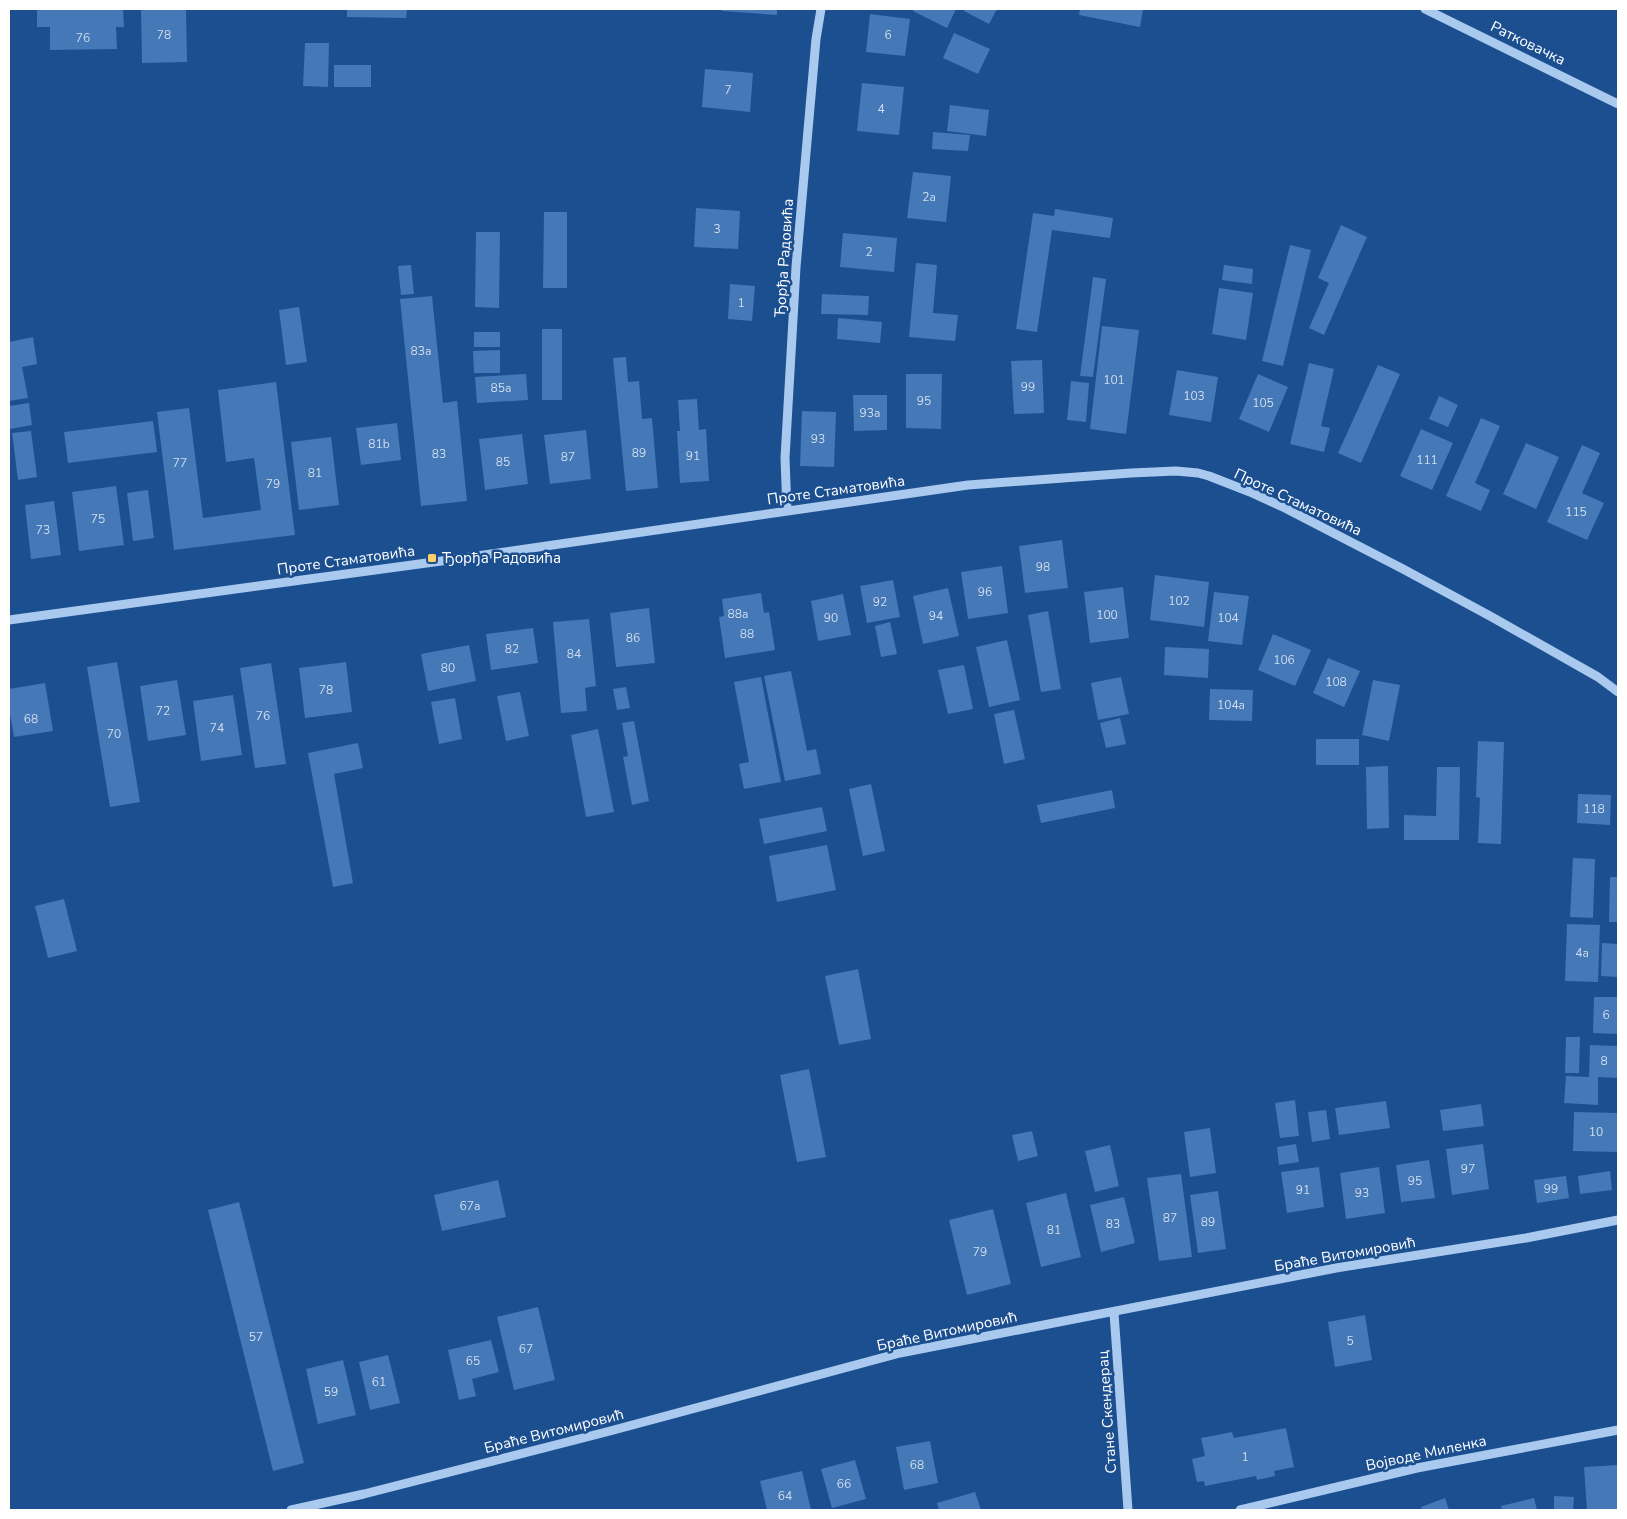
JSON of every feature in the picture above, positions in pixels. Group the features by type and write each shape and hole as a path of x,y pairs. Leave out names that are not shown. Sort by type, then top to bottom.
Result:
{"street":[{"name":"Ђорђа Радовића","path":"787,511 785,458 796,267 816,39 821,9"},
{"name":"Ратковачка","path":"1425,9 1618,104"},
{"name":"Проте Стаматовића","path":"9,620 485,555 968,485 1131,473 1176,472 1198,474 1233,485 1259,496 1403,569 1598,677 1618,692"},
{"name":"Браће Витомировић","path":"291,1510 364,1494 610,1431 900,1353 1114,1313 1336,1268 1526,1238 1618,1220"},
{"name":"Стане Скендерац","path":"1114,1313 1128,1510"},
{"name":"Војводе Миленка","path":"1240,1510 1418,1468 1618,1430"}],"building":[{"path":"37,9 123,9 124,27 116,27 117,49 50,50 50,27 37,27"},
{"path":"141,9 186,9 187,62 142,63"},
{"path":"347,9 407,9 406,18 347,17"},
{"path":"722,9 777,9 777,15 722,11"},
{"path":"914,9 956,9 947,28 913,11"},
{"path":"965,9 997,9 989,24 964,11"},
{"path":"1080,9 1143,9 1140,27 1079,15"},
{"path":"870,14 910,19 905,56 866,52"},
{"path":"954,33 990,49 978,74 943,58"},
{"path":"305,43 329,43 328,87 303,86"},
{"path":"334,65 371,65 371,87 334,87"},
{"path":"705,69 753,73 750,112 702,107"},
{"path":"862,83 904,87 899,135 857,131"},
{"path":"950,105 989,110 986,136 947,131"},
{"path":"933,132 970,135 968,151 932,149"},
{"path":"913,172 951,176 946,222 907,218"},
{"path":"696,208 740,211 738,249 694,247"},
{"path":"1055,209 1113,218 1110,238 1052,230 1037,332 1016,329 1033,213 1054,216"},
{"path":"544,212 567,212 567,288 543,288"},
{"path":"1341,225 1367,237 1324,335 1309,328 1329,283 1318,278"},
{"path":"476,232 500,232 499,308 475,307"},
{"path":"843,233 897,238 894,272 840,267"},
{"path":"1290,245 1311,250 1283,366 1262,361"},
{"path":"916,263 937,265 933,313 958,315 955,341 909,337"},
{"path":"411,265 414,294 401,295 398,266"},
{"path":"1224,265 1253,269 1252,284 1222,280"},
{"path":"1093,277 1106,279 1093,377 1080,376"},
{"path":"730,284 755,286 752,321 728,319"},
{"path":"1219,288 1253,293 1246,340 1212,334"},
{"path":"822,294 869,296 868,315 821,314"},
{"path":"432,296 443,403 457,401 467,501 421,506 400,299"},
{"path":"299,307 307,362 286,365 279,310"},
{"path":"838,318 882,322 880,343 837,339"},
{"path":"1102,326 1139,330 1126,434 1090,429"},
{"path":"542,329 562,329 562,400 542,400"},
{"path":"474,332 500,332 500,347 474,347"},
{"path":"33,337 37,364 22,367 28,398 9,401 9,342"},
{"path":"500,350 500,373 474,373 473,351"},
{"path":"626,357 628,382 639,381 642,419 652,418 658,488 626,491 613,358"},
{"path":"1042,360 1044,413 1014,414 1011,361"},
{"path":"1309,363 1334,369 1321,426 1330,428 1324,452 1290,444"},
{"path":"1378,365 1400,374 1361,463 1338,453"},
{"path":"1177,370 1218,377 1211,422 1169,415"},
{"path":"526,374 528,400 477,403 475,377"},
{"path":"906,374 942,374 941,429 906,428"},
{"path":"1258,374 1288,387 1269,432 1239,419"},
{"path":"1071,381 1089,383 1086,422 1067,420"},
{"path":"276,382 295,535 174,550 157,412 189,408 203,518 261,510 254,458 226,462 218,390"},
{"path":"853,395 887,395 887,430 854,431"},
{"path":"1439,396 1458,405 1448,427 1429,419"},
{"path":"697,399 699,430 706,429 709,481 680,483 677,431 680,431 678,400"},
{"path":"29,403 32,425 10,429 9,406"},
{"path":"802,411 836,412 834,467 800,466"},
{"path":"1481,418 1500,426 1475,483 1490,490 1481,511 1446,496"},
{"path":"153,421 157,452 68,463 64,432"},
{"path":"397,423 401,460 361,465 356,428"},
{"path":"1421,429 1453,443 1432,490 1400,476"},
{"path":"586,430 591,479 550,484 544,435"},
{"path":"31,431 37,477 18,480 12,433"},
{"path":"522,434 528,484 485,490 479,439"},
{"path":"331,437 339,505 299,510 291,442"},
{"path":"1526,443 1559,457 1536,509 1503,494"},
{"path":"1582,445 1600,453 1582,493 1604,503 1587,540 1547,522"},
{"path":"116,486 124,545 79,551 72,492"},
{"path":"148,490 154,538 133,541 127,493"},
{"path":"54,501 61,555 31,559 25,505"},
{"path":"1062,540 1068,588 1025,593 1019,546"},
{"path":"1002,566 1008,613 968,619 961,572"},
{"path":"1155,575 1209,582 1204,627 1150,620"},
{"path":"893,580 900,617 867,623 860,586"},
{"path":"1123,587 1129,638 1090,643 1084,592"},
{"path":"948,588 959,636 923,644 913,596"},
{"path":"1214,592 1249,596 1242,645 1208,641"},
{"path":"761,593 764,613 769,612 775,650 725,658 719,617 724,616 722,599"},
{"path":"843,594 851,635 818,641 811,601"},
{"path":"649,608 655,663 616,667 610,613"},
{"path":"1048,611 1061,689 1041,692 1028,615"},
{"path":"589,619 596,686 585,688 587,711 561,713 553,622"},
{"path":"890,622 897,654 881,657 875,626"},
{"path":"533,628 538,663 491,670 486,634"},
{"path":"1273,634 1311,650 1295,686 1258,670"},
{"path":"1007,640 1020,700 989,707 976,647"},
{"path":"469,645 476,681 428,691 421,654"},
{"path":"1165,647 1209,649 1208,678 1164,675"},
{"path":"1328,658 1360,671 1344,707 1313,693"},
{"path":"117,662 140,802 110,807 87,667"},
{"path":"346,662 352,712 305,718 299,668"},
{"path":"271,663 286,764 255,768 240,668"},
{"path":"964,665 973,709 948,714 938,670"},
{"path":"791,671 807,751 816,749 821,774 785,781 764,676"},
{"path":"761,677 781,782 744,789 739,764 749,762 734,682"},
{"path":"1121,677 1129,714 1098,720 1091,683"},
{"path":"177,680 186,735 148,741 140,686"},
{"path":"1373,680 1400,685 1389,741 1362,735"},
{"path":"45,683 53,731 14,737 9,708 9,689"},
{"path":"626,687 630,708 617,710 613,689"},
{"path":"1210,689 1253,690 1252,721 1209,720"},
{"path":"520,692 529,736 506,741 497,696"},
{"path":"233,695 242,755 201,761 193,701"},
{"path":"455,698 462,739 439,744 431,702"},
{"path":"1014,710 1025,759 1004,764 994,714"},
{"path":"1120,718 1126,744 1106,748 1100,723"},
{"path":"634,721 649,801 632,805 623,757 628,756 622,723"},
{"path":"598,729 614,812 586,817 571,735"},
{"path":"1316,739 1359,739 1359,765 1316,765"},
{"path":"1478,741 1504,742 1501,844 1478,843 1480,798 1476,797"},
{"path":"358,743 363,768 334,774 353,883 333,887 308,753"},
{"path":"1388,766 1389,828 1367,829 1366,767"},
{"path":"1437,767 1460,767 1459,840 1404,840 1404,815 1436,816"},
{"path":"871,784 885,851 863,856 849,789"},
{"path":"1112,790 1115,808 1041,823 1037,805"},
{"path":"1578,794 1611,795 1610,825 1577,823"},
{"path":"822,807 827,831 764,844 759,819"},
{"path":"827,845 836,890 777,902 769,856"},
{"path":"1573,858 1595,859 1593,918 1570,917"},
{"path":"1610,877 1618,877 1618,922 1609,922"},
{"path":"64,899 77,951 48,958 35,906"},
{"path":"1567,924 1600,925 1598,982 1565,981"},
{"path":"1602,943 1618,944 1618,977 1601,976"},
{"path":"858,969 871,1039 839,1045 825,976"},
{"path":"1594,997 1618,997 1618,1034 1593,1033"},
{"path":"1566,1037 1580,1037 1579,1073 1565,1073"},
{"path":"1590,1045 1618,1046 1618,1078 1598,1077 1598,1105 1564,1103 1566,1076 1589,1077"},
{"path":"809,1069 826,1157 797,1162 780,1075"},
{"path":"1295,1100 1299,1136 1280,1138 1275,1103"},
{"path":"1386,1101 1390,1128 1339,1135 1335,1108"},
{"path":"1481,1104 1484,1126 1443,1131 1440,1110"},
{"path":"1326,1110 1330,1139 1312,1142 1308,1112"},
{"path":"1574,1112 1618,1113 1618,1152 1573,1151"},
{"path":"1210,1128 1216,1173 1190,1177 1184,1132"},
{"path":"1032,1131 1038,1156 1018,1161 1012,1135"},
{"path":"1296,1144 1299,1162 1279,1165 1277,1147"},
{"path":"1483,1144 1489,1189 1452,1195 1446,1149"},
{"path":"1110,1145 1119,1186 1095,1192 1085,1151"},
{"path":"1429,1160 1435,1198 1401,1202 1396,1165"},
{"path":"1319,1167 1324,1207 1287,1213 1281,1172"},
{"path":"1379,1167 1385,1213 1346,1219 1340,1173"},
{"path":"1610,1171 1612,1190 1580,1194 1578,1176"},
{"path":"1181,1174 1192,1257 1159,1261 1147,1178"},
{"path":"1566,1176 1569,1198 1537,1203 1534,1180"},
{"path":"498,1180 506,1217 442,1231 434,1195"},
{"path":"1218,1191 1226,1249 1198,1253 1190,1195"},
{"path":"1066,1193 1081,1257 1041,1267 1026,1203"},
{"path":"1124,1197 1135,1243 1101,1252 1090,1205"},
{"path":"239,1202 304,1463 273,1471 208,1210"},
{"path":"993,1209 1011,1284 967,1295 949,1220"},
{"path":"538,1307 555,1380 514,1390 497,1317"},
{"path":"1365,1315 1372,1360 1335,1367 1328,1322"},
{"path":"491,1340 499,1372 472,1379 476,1396 459,1400 448,1350"},
{"path":"388,1355 400,1403 370,1410 359,1362"},
{"path":"343,1360 356,1415 318,1424 306,1369"},
{"path":"1286,1428 1294,1467 1274,1471 1275,1476 1257,1480 1256,1476 1205,1486 1204,1481 1197,1482 1192,1459 1205,1456 1201,1438 1232,1432 1234,1438"},
{"path":"930,1441 938,1483 904,1490 896,1447"},
{"path":"855,1460 866,1499 832,1508 821,1469"},
{"path":"1618,1465 1618,1510 1587,1510 1584,1467"},
{"path":"802,1471 811,1510 767,1510 760,1481"},
{"path":"975,1492 981,1510 939,1510 937,1503"},
{"path":"1554,1496 1574,1497 1573,1510 1554,1510"},
{"path":"1445,1498 1449,1510 1422,1510 1421,1507"},
{"path":"1534,1498 1537,1510 1502,1510 1501,1506"}],"place":[{"name":"Ђорђа Радовића","path":"432,558"}]}
